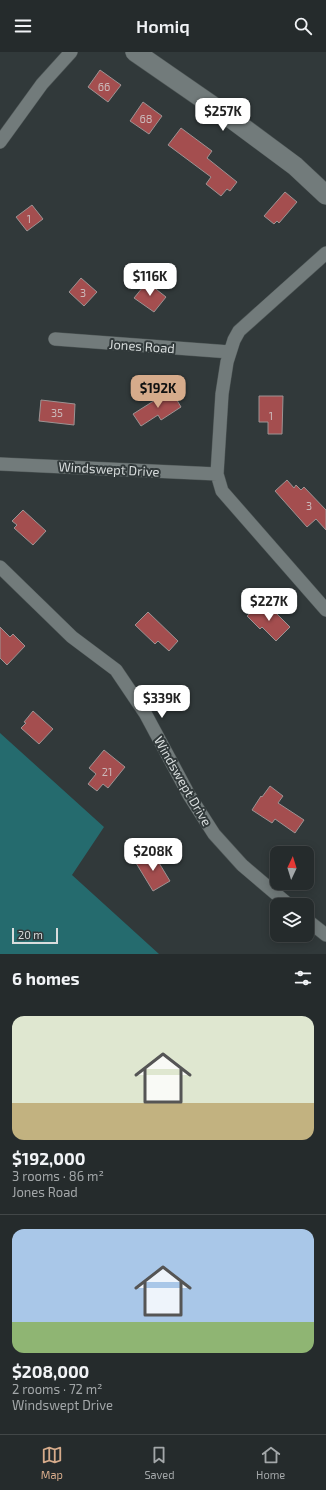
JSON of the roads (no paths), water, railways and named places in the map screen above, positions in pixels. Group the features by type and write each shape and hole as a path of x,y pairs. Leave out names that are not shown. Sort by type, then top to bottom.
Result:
{"main road":[{"path":"135,52 229,117 289,162 326,195"}],"street":[{"path":"0,142 42,84 71,52"},
{"path":"326,253 239,331 227,362 222,394 217,474 222,491 326,610"},
{"name":"Jones Road","path":"55,339 230,352"},
{"name":"Windswept Drive","path":"0,464 217,474"},
{"name":"Windswept Drive","path":"0,567 72,637 116,670 145,713 188,795 214,834 242,865 282,898"},
{"path":"314,926 326,936"}]}
